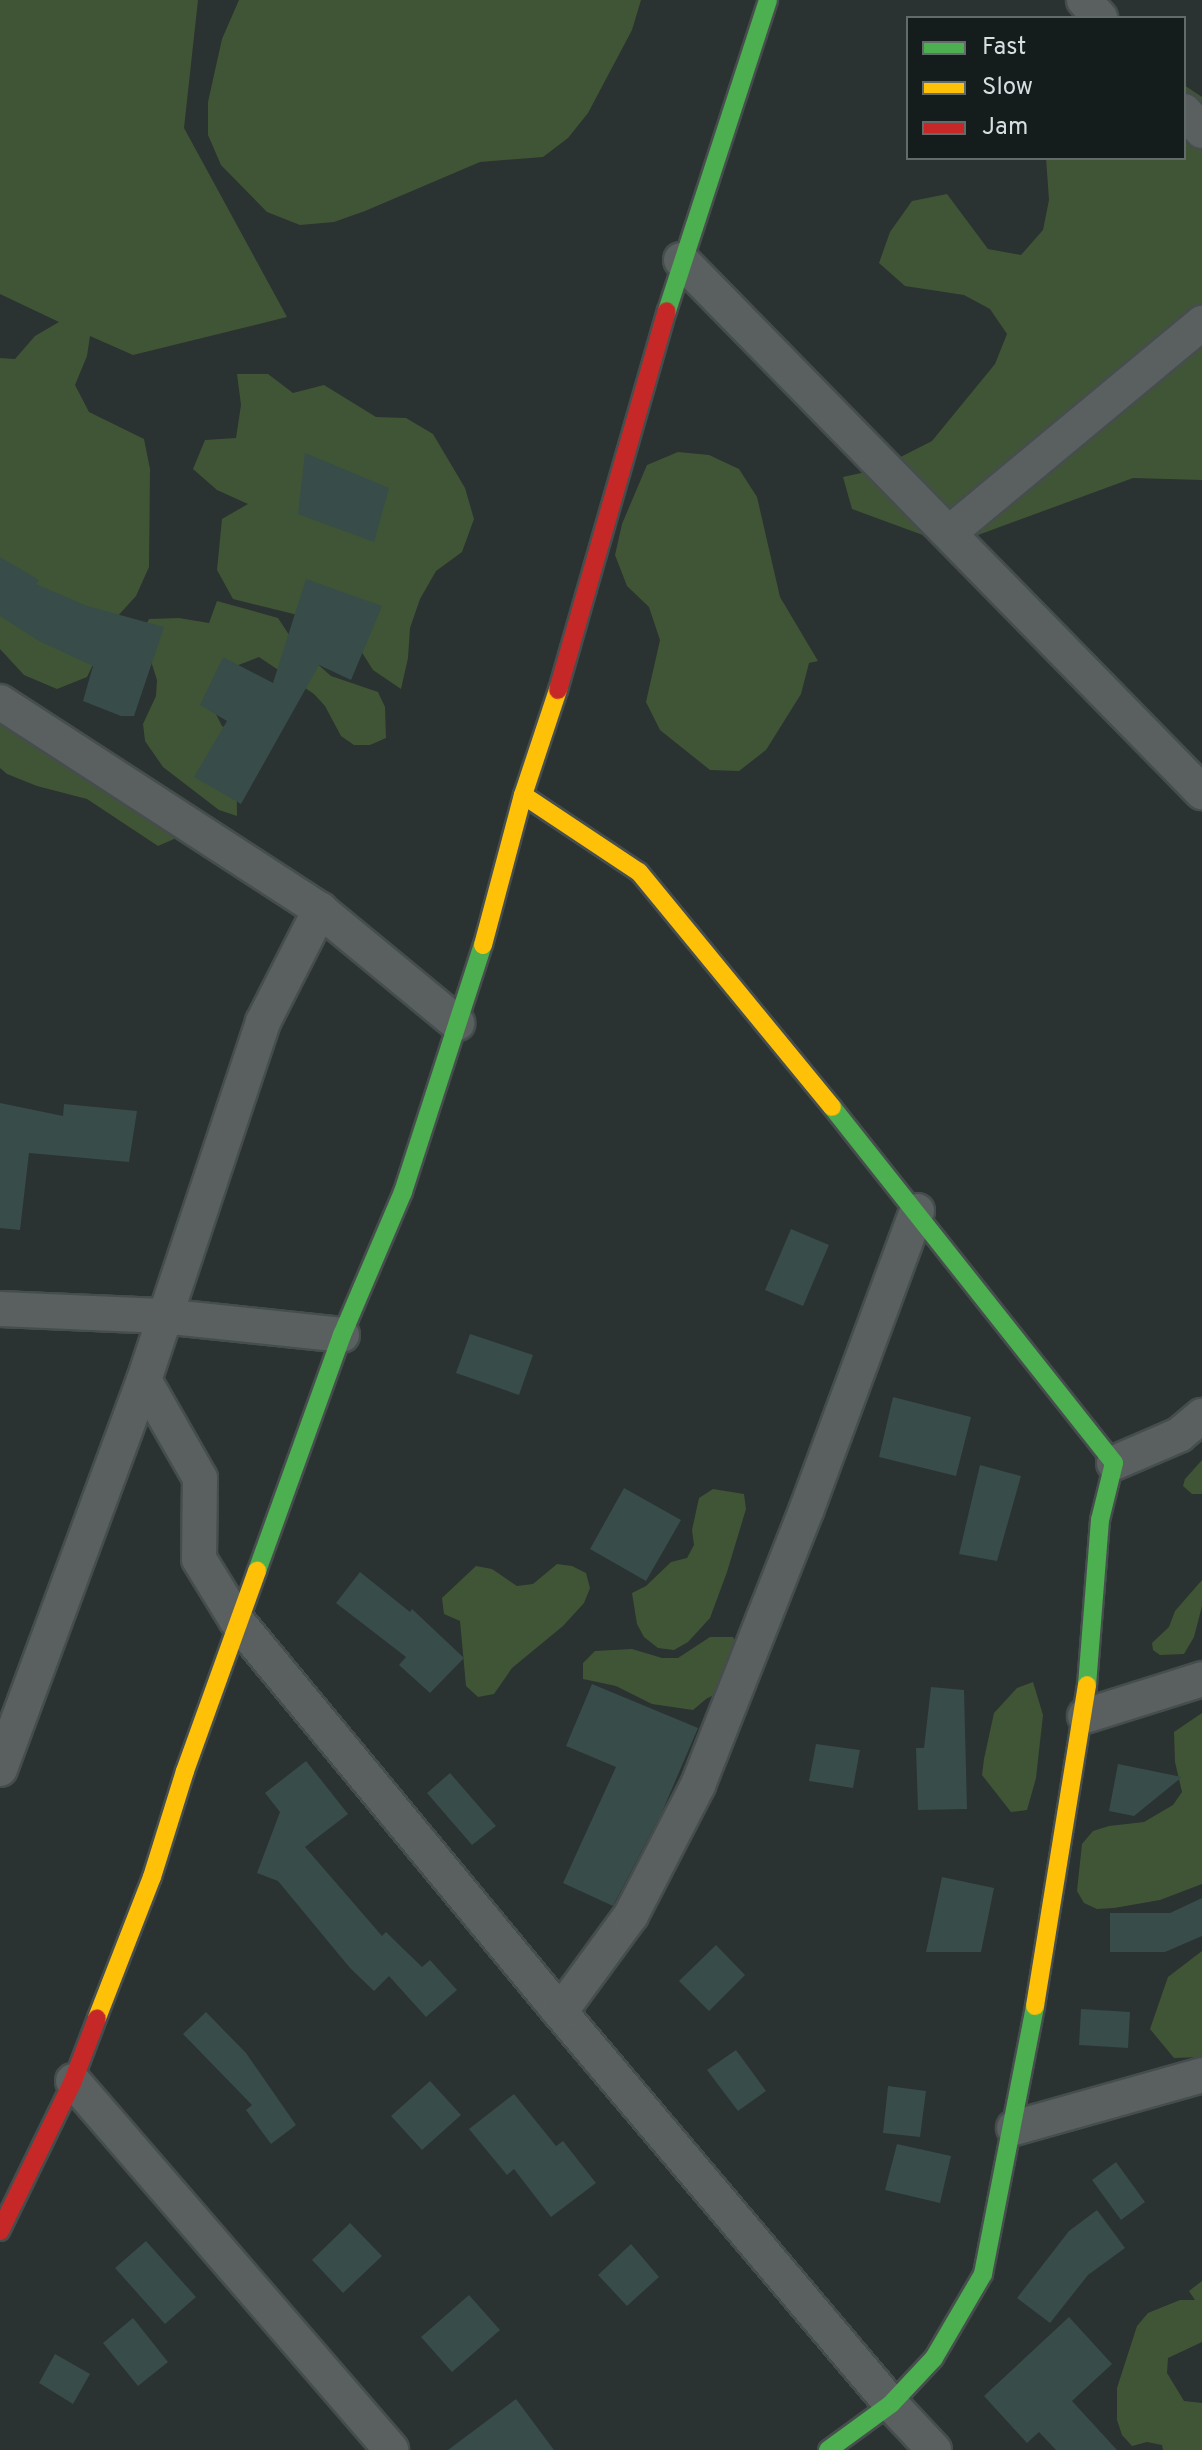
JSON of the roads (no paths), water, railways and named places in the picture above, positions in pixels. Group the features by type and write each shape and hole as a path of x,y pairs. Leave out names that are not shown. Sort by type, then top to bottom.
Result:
{"street":[{"path":"0,2231 10,2187 73,2081 152,1877 237,1621 342,1335 403,1192 489,926 523,795 571,649 681,260 768,0"},
{"path":"1084,0 1098,16"},
{"path":"1186,113 1202,131"},
{"path":"681,260 1202,792"},
{"path":"949,533 1202,323"},
{"path":"0,702 320,910 457,1023"},
{"path":"523,795 639,872 917,1211 1114,1463"},
{"path":"0,1769 144,1380 162,1316 263,1022 320,910"},
{"path":"560,2012 631,1915 698,1785 806,1511 917,1211"},
{"path":"0,1309 162,1316 342,1335"},
{"path":"144,1380 200,1478 199,1559 237,1621 560,2012 891,2404 934,2450"},
{"path":"1114,1463 1179,1435 1202,1416"},
{"path":"828,2450 891,2404 934,2358 983,2274 1014,2128 1085,1716 1100,1520 1114,1463"},
{"path":"1085,1716 1202,1679"},
{"path":"1014,2128 1202,2075"},
{"path":"73,2081 391,2450"}]}
